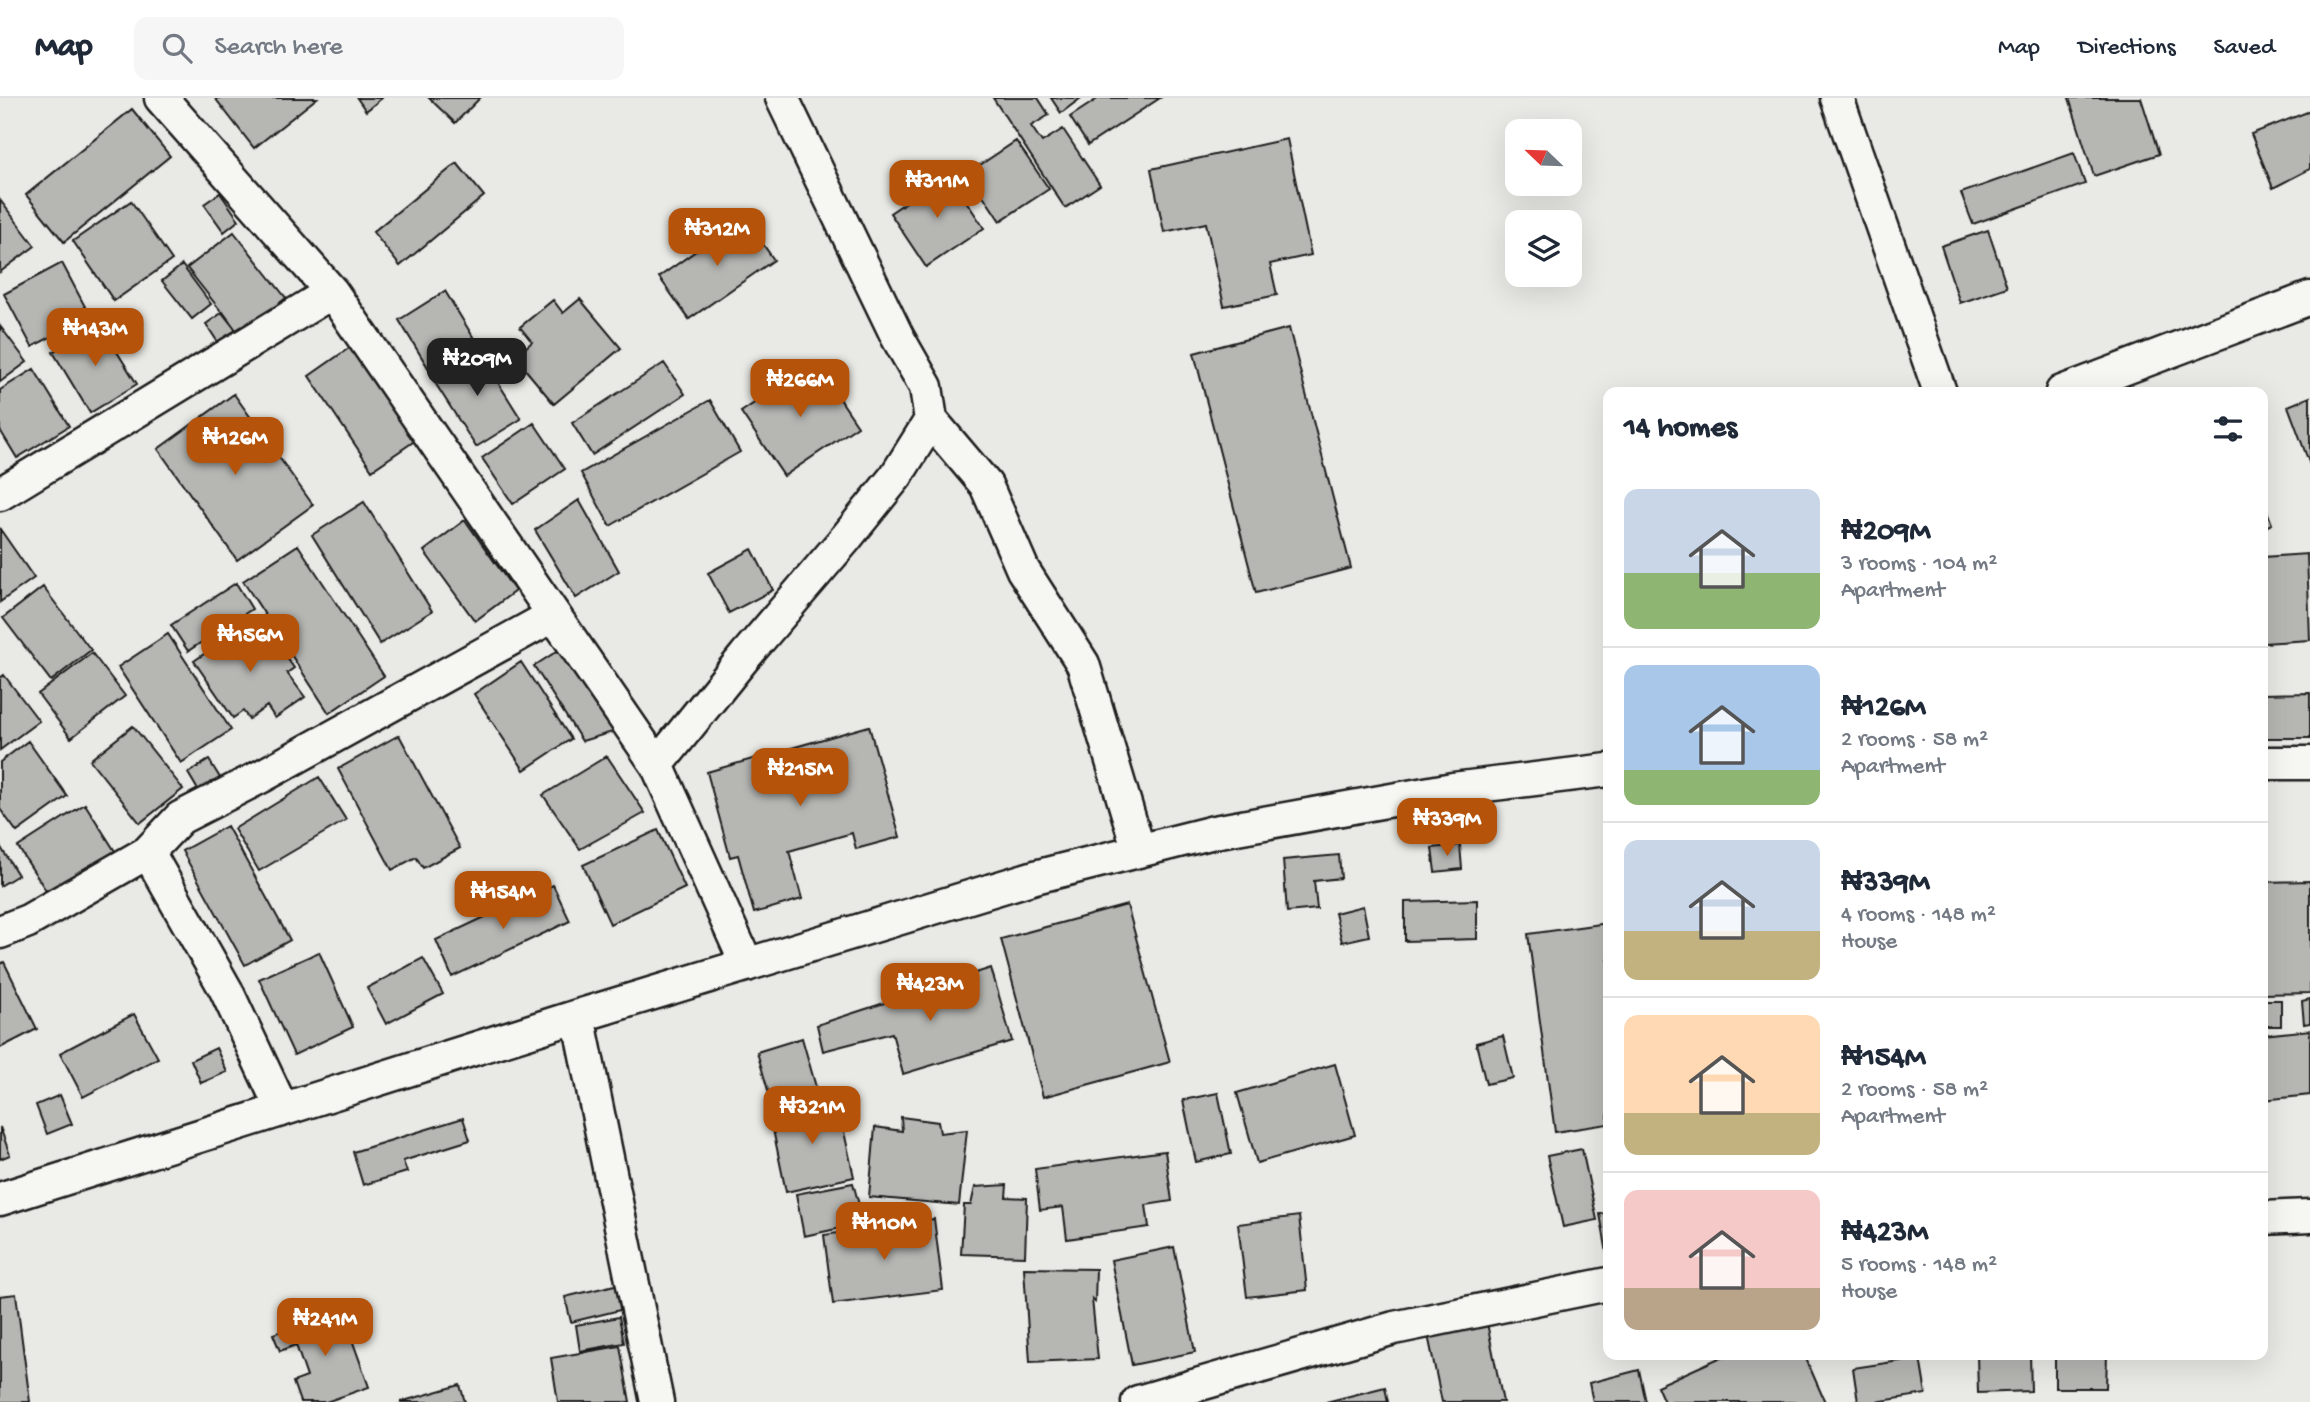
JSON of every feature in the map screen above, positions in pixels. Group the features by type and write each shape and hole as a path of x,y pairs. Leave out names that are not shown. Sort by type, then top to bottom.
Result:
{"street":[{"path":"160,98 332,292 657,765 747,965"},
{"path":"782,98 892,326 926,387 931,420 986,485 1023,570 1083,664 1139,851"},
{"path":"1837,98 1938,387"},
{"path":"3,487 332,292"},
{"path":"2075,387 2310,298"},
{"path":"657,765 746,655 855,528 896,476 931,420"},
{"path":"0,932 28,921 148,852 180,818 262,776 554,615"},
{"path":"2268,763 2310,763"},
{"path":"0,1199 578,1016 1035,877 1214,831 1453,789 1603,771"},
{"path":"148,852 226,990 282,1109"},
{"path":"578,1016 657,1402"},
{"path":"2268,1218 2310,1216"},
{"path":"1138,1402 1394,1328 1603,1285"}],"building":[{"path":"215,98 317,98 254,148"},
{"path":"357,98 382,98 366,111"},
{"path":"429,98 480,98 455,123"},
{"path":"993,98 1038,98 1049,115 1031,126 1042,142 1063,129 1100,185 1065,208"},
{"path":"1051,98 1081,98 1061,113"},
{"path":"1099,98 1160,98 1088,145 1070,117"},
{"path":"2069,98 2141,98 2159,154 2094,176"},
{"path":"132,109 170,156 64,242 26,195"},
{"path":"2310,111 2310,169 2273,188 2251,134"},
{"path":"1287,139 1311,255 1270,264 1277,295 1224,306 1206,223 1164,232 1151,169"},
{"path":"1016,141 1049,189 1000,221 968,173"},
{"path":"2074,153 2085,184 1973,224 1961,193"},
{"path":"457,163 484,196 400,266 373,232"},
{"path":"948,174 984,228 926,267 890,213"},
{"path":"220,193 239,220 224,232 204,204"},
{"path":"0,200 35,246 0,272"},
{"path":"131,201 172,260 114,301 73,241"},
{"path":"744,217 774,260 689,319 659,277"},
{"path":"1988,230 2007,287 1960,303 1941,246"},
{"path":"234,232 286,298 239,334 187,268"},
{"path":"62,263 90,316 32,347 4,294"},
{"path":"182,265 211,304 192,319 162,281"},
{"path":"445,291 478,345 432,374 399,320"},
{"path":"580,299 621,348 554,404 515,357 532,342 520,327 553,300 563,313"},
{"path":"223,312 239,334 221,347 206,324"},
{"path":"99,323 137,384 90,413 53,352"},
{"path":"0,326 27,362 0,382"},
{"path":"1289,328 1351,568 1256,593 1194,353"},
{"path":"352,346 416,440 372,470 309,376"},
{"path":"477,349 521,419 476,447 432,378"},
{"path":"815,362 858,426 784,476 741,412"},
{"path":"664,363 685,394 592,455 572,423"},
{"path":"34,369 69,426 17,458 0,430 0,390"},
{"path":"234,394 313,505 237,560 158,449"},
{"path":"2310,397 2310,465 2288,406"},
{"path":"710,400 740,452 610,526 581,473"},
{"path":"534,423 565,469 513,504 482,458"},
{"path":"579,500 619,571 576,598 535,530"},
{"path":"364,502 432,611 380,644 312,535"},
{"path":"465,520 515,591 475,621 424,551"},
{"path":"0,529 34,578 0,602"},
{"path":"298,545 384,676 329,713 243,581"},
{"path":"752,549 773,590 729,613 708,573"},
{"path":"2307,554 2310,640 2268,643 2268,557"},
{"path":"236,583 252,609 188,651 171,625"},
{"path":"43,587 91,650 51,681 3,618"},
{"path":"250,622 260,636 268,631 294,668 287,673 305,697 275,718 267,706 249,719 243,711 233,718 194,661"},
{"path":"168,634 231,730 181,763 118,667"},
{"path":"562,648 616,731 582,741 534,666"},
{"path":"92,653 125,696 71,738 38,694"},
{"path":"521,662 571,739 524,770 474,694"},
{"path":"4,675 39,721 0,750 0,678"},
{"path":"2310,693 2310,738 2268,738 2268,694"},
{"path":"133,726 183,789 140,823 90,760"},
{"path":"869,726 900,837 856,849 852,833 789,851 802,899 754,913 738,855 730,857 707,772"},
{"path":"399,735 460,848 423,868 416,857 392,870 338,769"},
{"path":"28,741 67,796 17,832 0,809 0,762"},
{"path":"607,756 645,813 580,849 543,795"},
{"path":"209,760 222,781 201,795 188,773"},
{"path":"319,777 346,820 259,871 234,829"},
{"path":"85,804 120,859 54,903 18,847"},
{"path":"227,826 290,940 245,965 182,851"},
{"path":"658,830 685,888 610,924 583,865"},
{"path":"1460,845 1462,869 1435,872 1432,848"},
{"path":"0,846 18,875 0,886"},
{"path":"1339,855 1341,878 1314,881 1317,909 1287,912 1283,860"},
{"path":"2310,881 2310,993 2268,994 2268,882"},
{"path":"553,885 570,921 452,977 436,940"},
{"path":"1477,900 1477,939 1405,941 1405,902"},
{"path":"1127,905 1170,1062 1043,1097 1001,939"},
{"path":"1363,906 1369,936 1342,942 1335,913"},
{"path":"1603,924 1603,1125 1555,1132 1528,934"},
{"path":"319,952 353,1027 294,1055 259,979"},
{"path":"423,958 443,994 386,1024 367,988"},
{"path":"4,962 37,1029 0,1048 0,964"},
{"path":"991,968 1012,1041 903,1074 892,1033 823,1051 817,1025"},
{"path":"2310,999 2310,1023 2304,1024 2302,1001"},
{"path":"2268,1000 2281,1000 2281,1026 2268,1026"},
{"path":"134,1014 158,1058 83,1097 60,1053"},
{"path":"2310,1030 2310,1095 2268,1099 2268,1034"},
{"path":"1503,1036 1513,1078 1486,1084 1476,1043"},
{"path":"802,1038 816,1087 771,1101 757,1052"},
{"path":"216,1048 227,1072 201,1083 191,1060"},
{"path":"1335,1064 1355,1135 1257,1163 1237,1093"},
{"path":"1218,1093 1231,1154 1196,1162 1183,1100"},
{"path":"60,1095 72,1124 47,1134 36,1105"},
{"path":"837,1100 854,1177 786,1192 770,1115"},
{"path":"901,1117 938,1122 940,1133 967,1130 959,1205 869,1197 875,1127 902,1131"},
{"path":"463,1118 470,1140 403,1161 407,1172 363,1185 353,1152"},
{"path":"0,1127 10,1155 0,1159"},
{"path":"1582,1149 1597,1220 1563,1227 1547,1156"},
{"path":"1165,1151 1172,1201 1146,1205 1149,1227 1067,1239 1063,1207 1040,1210 1035,1169"},
{"path":"853,1183 864,1223 804,1236 796,1194"},
{"path":"1007,1185 1006,1197 1027,1198 1025,1256 961,1254 964,1205 971,1205 975,1187"},
{"path":"1299,1216 1307,1290 1247,1297 1238,1224"},
{"path":"934,1219 943,1290 833,1304 824,1235"},
{"path":"1174,1247 1195,1352 1132,1365 1111,1260"},
{"path":"1024,1268 1096,1269 1095,1302 1092,1299 1098,1359 1030,1362"},
{"path":"619,1284 624,1309 571,1322 565,1297"},
{"path":"16,1294 30,1402 0,1402 0,1296"},
{"path":"341,1309 369,1387 326,1402 300,1402 293,1382 307,1377 296,1345 280,1351 273,1334"},
{"path":"619,1317 624,1343 580,1351 576,1325"},
{"path":"1487,1323 1503,1402 1442,1402 1428,1335"},
{"path":"620,1346 630,1402 558,1402 551,1358"},
{"path":"1715,1360 1807,1360 1825,1402 1664,1402 1657,1386"},
{"path":"1920,1360 1926,1394 1858,1402 1853,1368"},
{"path":"1977,1360 2030,1360 2031,1391 1978,1393"},
{"path":"2055,1360 2107,1360 2106,1388 2055,1388"},
{"path":"1639,1370 1646,1402 1593,1402 1589,1383"},
{"path":"460,1385 465,1402 400,1402"},
{"path":"1385,1387 1388,1402 1326,1402"}]}
